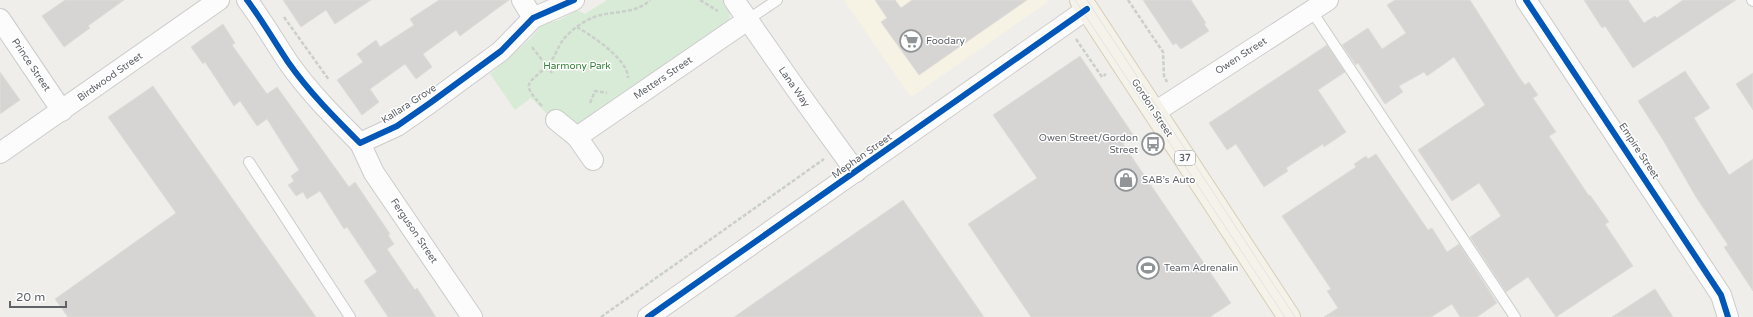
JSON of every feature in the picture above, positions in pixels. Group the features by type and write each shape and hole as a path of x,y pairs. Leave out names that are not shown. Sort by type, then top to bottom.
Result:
{"main road":[{"name":"Gordon Street","path":"1084,4 1289,317"}],"street":[{"name":"Birdwood Street","path":"0,153 219,0"},
{"path":"247,0 262,20 288,62 321,104 360,142"},
{"path":"522,0 533,18"},
{"name":"Kallara Grove","path":"360,142 397,126 430,103 501,51 533,18 574,0"},
{"name":"Owen Street","path":"1155,112 1328,0"},
{"name":"Empire Street","path":"1526,0 1721,295 1728,317"},
{"name":"Mephan Street","path":"648,317 856,172 1084,4"},
{"name":"Lana Way","path":"729,6 749,19 796,89 856,172"},
{"name":"Prince Street","path":"0,19 62,110"},
{"name":"Metters Street","path":"577,137 749,19"},
{"path":"556,120 577,137 593,160"},
{"name":"Ferguson Street","path":"360,142 374,173 472,317"}],"lane":[{"path":"749,19 777,0"},
{"path":"1311,10 1515,317"},
{"path":"249,162 350,317"}],"path":[{"path":"556,120 529,90 532,78 548,66 564,39 577,27 592,18 640,7 650,0"},
{"path":"700,0 703,4 729,6"},
{"path":"1128,0 1163,52 1164,76 1177,97"},
{"path":"281,13 332,84"},
{"path":"577,27 599,40 620,61 626,69 628,76 626,83"},
{"path":"527,42 548,66 552,73"},
{"path":"1150,46 1156,42"},
{"path":"587,106 595,91 608,94"},
{"path":"601,317 839,148"}],"shaded area":[{"path":"844,0 1047,0 1048,2 911,97"}],"green space":[{"name":"Harmony Park","path":"607,0 727,0 731,7 729,21 577,127 549,116 531,98 515,110 490,74 530,39 542,25 559,20 577,10 585,14"}],"building":[{"path":"65,0 124,0 88,26 90,28 64,47 42,16"},
{"path":"283,0 371,0 335,24 326,10 301,27"},
{"path":"439,0 509,0 460,36 456,30 423,54 432,67 416,79 405,64 370,89 379,102 362,115 337,80 363,62 357,54 376,40 380,47 414,25 410,19"},
{"path":"875,0 895,0 901,8 912,0 1027,0 919,75 881,22 887,18"},
{"path":"1143,0 1191,0 1206,23 1204,24 1209,31 1181,49 1176,43 1173,45"},
{"path":"1395,0 1470,0 1519,77 1525,85 1529,82 1538,95 1533,98 1556,132 1549,136 1589,196 1590,195 1609,222 1605,224 1633,266 1556,317 1528,277 1506,292 1470,237 1501,216 1479,183 1452,201 1418,150 1485,105 1454,57 1427,76 1424,72 1399,86 1403,92 1385,104 1358,63 1356,65 1342,45 1368,28 1382,49 1406,33 1387,5"},
{"path":"1584,0 1628,0 1644,23 1655,16 1657,18 1683,0 1736,0 1633,68 1605,26 1602,28"},
{"path":"223,24 235,43 232,45 267,94 277,87 349,187 355,182 390,234 388,235 394,244 387,249 415,290 417,288 436,317 388,317 364,281 377,272 347,227 344,229 320,191 307,199 303,192 296,196 288,185 294,181 291,176 299,170 267,119 257,126 240,101 234,106 205,62 203,64 191,47"},
{"path":"1327,45 1345,72 1318,90 1346,132 1324,147 1323,144 1286,168 1288,171 1264,187 1236,144 1227,150 1209,123"},
{"path":"1080,56 1134,136 1123,144 1231,303 1210,317 1031,317 968,224 1037,178 993,115"},
{"path":"1685,71 1710,108 1694,118 1729,175 1753,159 1753,291 1724,247 1728,245 1696,197 1663,140 1638,101"},
{"path":"0,72 20,100 0,114"},
{"path":"1753,73 1753,110 1736,84"},
{"path":"153,86 316,317 68,317 55,299 176,213 108,117"},
{"path":"1376,154 1428,230 1432,228 1447,252 1459,244 1497,303 1477,317 1460,317 1452,304 1431,317 1324,317 1338,308 1327,291 1331,289 1282,216 1356,167 1354,164 1366,156 1368,159"},
{"path":"903,200 984,317 734,317"},
{"path":"1655,289 1673,317 1612,317"}],"tram line":[{"path":"1075,0 1285,317"},
{"path":"1087,0 1295,317"}],"cycle path":[{"path":"247,0 304,84 360,143 397,126 430,103 501,51 533,18 574,0"},
{"path":"1526,0 1721,295 1728,317"},
{"path":"648,317 1087,9"}],"place":[{"name":"Foodary","path":"911,41"},
{"name":"Owen Street/Gordon Street","path":"1153,144"},
{"name":"SAB’s Auto","path":"1126,180"},
{"name":"Team Adrenalin","path":"1148,268"}]}
